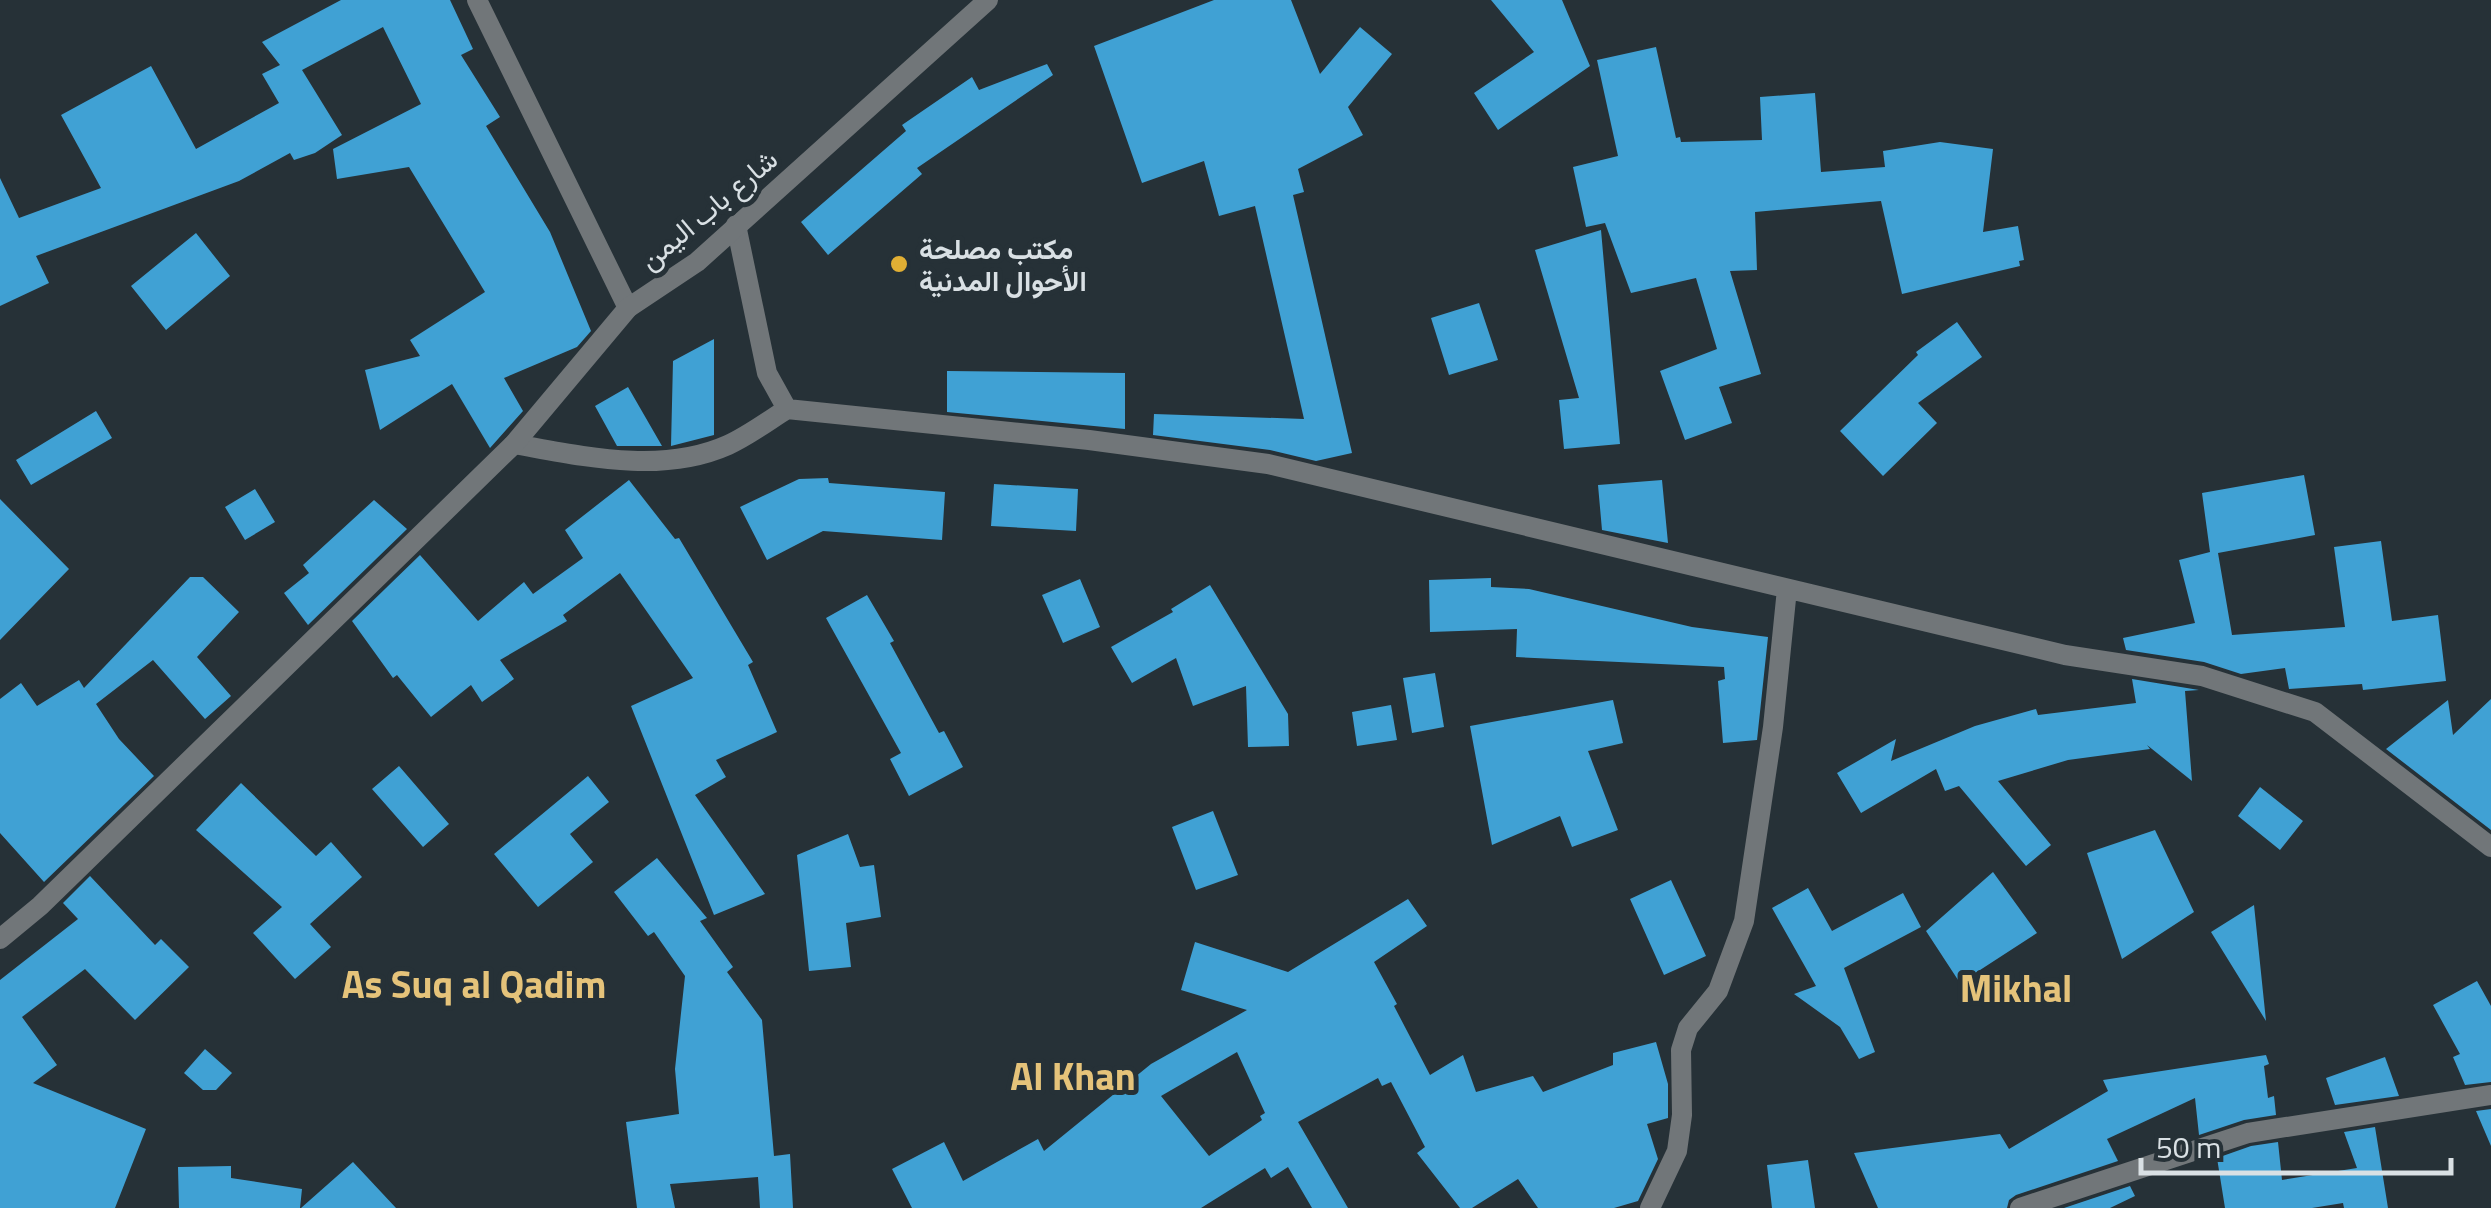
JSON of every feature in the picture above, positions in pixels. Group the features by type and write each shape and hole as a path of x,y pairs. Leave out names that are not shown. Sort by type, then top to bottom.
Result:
{"street":[{"name":"شارع باب اليمن","path":"476,0 628,308 697,262 988,0"},
{"path":"736,225 767,373 787,409"},
{"path":"0,939 40,906 514,444 628,308"},
{"path":"514,444 633,461 688,458 730,445 787,409 1089,440 1268,464 2065,656 2202,676 2315,712 2491,847"},
{"path":"1650,1208 1677,1151 1682,1115 1681,1050 1688,1028 1718,991 1744,922 1773,728 1787,589"},
{"path":"2020,1208 2248,1133 2491,1095"}],"building":[{"path":"341,0 450,0 473,49 461,55 500,117 486,126 550,232 591,331 577,347 504,378 523,411 490,448 452,384 380,430 365,370 420,356 410,340 485,292 409,167 337,179 333,149 421,104 383,27 302,70 342,135 315,153 294,160 290,153 239,181 36,256 49,283 0,306 0,178 19,218 101,188 61,115 151,66 196,149 279,103 262,74 280,65 262,42"},
{"path":"1214,0 1291,0 1320,74 1360,27 1392,54 1348,107 1363,135 1298,169 1304,192 1293,195 1352,453 1316,461 1270,450 1153,435 1154,414 1304,419 1255,206 1219,216 1204,161 1142,183 1094,46"},
{"path":"1491,0 1562,0 1590,66 1498,130 1474,93 1534,52"},
{"path":"1656,47 1676,138 1680,137 1681,142 1762,140 1760,97 1815,93 1821,172 1885,167 1883,151 1940,142 1993,149 1983,232 2018,226 2024,260 2019,261 2020,266 1902,294 1881,201 1755,212 1757,270 1730,271 1761,374 1719,387 1732,423 1685,440 1660,371 1717,349 1696,278 1631,293 1605,223 1586,227 1573,167 1618,156 1597,60"},
{"path":"1047,64 1053,75 917,168 922,174 828,255 801,222 906,131 902,125 972,77 979,90"},
{"path":"1601,230 1620,444 1564,449 1559,400 1579,398 1535,250"},
{"path":"196,233 230,276 166,330 131,286"},
{"path":"1479,303 1498,360 1449,375 1431,318"},
{"path":"1957,322 1982,357 1918,403 1937,423 1883,476 1840,431 1918,355 1916,352"},
{"path":"714,339 714,435 671,446 673,361"},
{"path":"947,371 1125,373 1125,429 947,412"},
{"path":"628,387 662,446 617,446 595,406"},
{"path":"96,411 112,438 31,485 16,460"},
{"path":"2304,475 2315,535 2218,553 2232,635 2345,627 2334,547 2381,541 2392,621 2438,615 2446,681 2363,690 2362,684 2289,689 2285,668 2241,674 2204,662 2126,650 2123,638 2195,623 2179,560 2210,552 2202,493"},
{"path":"828,478 829,483 945,492 942,540 823,531 767,560 740,507 799,479"},
{"path":"629,480 675,539 679,538 753,662 748,665 777,732 716,760 726,777 695,795 765,894 714,915 631,706 693,678 620,573 563,615 567,621 500,660 514,679 482,702 471,685 431,717 397,675 393,678 352,621 420,555 478,621 524,582 533,594 583,558 565,530"},
{"path":"1662,480 1668,543 1602,530 1598,485"},
{"path":"994,484 1078,489 1076,531 991,526"},
{"path":"255,489 275,522 245,540 225,507"},
{"path":"0,499 69,569 0,640"},
{"path":"374,500 407,529 308,625 284,593 309,573 303,565"},
{"path":"190,577 203,577 239,612 197,657 231,696 205,719 153,660 96,704 119,739 154,776 44,882 0,833 0,699 21,683 37,706 79,680 84,688"},
{"path":"1491,578 1491,587 1529,589 1692,627 1768,637 1757,740 1723,743 1718,681 1725,679 1724,667 1516,657 1517,629 1430,632 1429,580"},
{"path":"1080,579 1100,627 1063,643 1042,595"},
{"path":"1210,585 1288,714 1289,746 1248,747 1246,686 1193,706 1176,658 1132,683 1111,647 1173,612 1171,609"},
{"path":"867,595 939,733 944,731 963,767 909,796 890,759 901,753 826,618"},
{"path":"1435,673 1444,727 1412,733 1403,678"},
{"path":"2132,679 2199,690 2185,691 2192,781 2147,745 2150,749 2068,760 1998,781 2051,845 2026,866 1959,786 1945,791 1936,769 1861,813 1837,773 1896,739 1891,761 1975,726 2036,709 2038,715 2136,703"},
{"path":"2491,699 2491,830 2386,749 2448,700 2453,735"},
{"path":"1613,700 1623,743 1588,751 1618,830 1572,847 1560,816 1492,845 1470,726"},
{"path":"1391,705 1397,740 1357,746 1352,712"},
{"path":"399,766 449,824 423,847 372,789"},
{"path":"588,776 609,802 570,834 593,862 538,907 494,854"},
{"path":"241,783 316,856 331,842 362,877 310,924 331,947 295,979 253,933 282,907 196,830"},
{"path":"2260,787 2303,821 2280,850 2238,816"},
{"path":"1213,811 1238,875 1196,890 1172,827"},
{"path":"2155,830 2194,912 2122,959 2087,853"},
{"path":"848,834 860,867 874,865 881,917 846,923 851,967 809,971 797,855"},
{"path":"657,858 707,918 700,921 733,967 727,972 762,1020 774,1156 790,1154 793,1208 760,1208 758,1177 670,1184 675,1208 637,1208 626,1122 679,1114 675,1069 685,976 654,932 648,936 614,892"},
{"path":"1993,872 2037,933 1960,983 1926,931"},
{"path":"90,876 155,945 161,939 189,967 135,1020 85,969 22,1017 57,1065 33,1083 146,1129 115,1208 0,1208 0,980 78,919 63,903"},
{"path":"1671,880 1706,956 1664,975 1630,899"},
{"path":"1808,888 1832,931 1903,893 1921,927 1844,968 1875,1052 1859,1059 1840,1027 1794,994 1816,986 1772,908"},
{"path":"1408,899 1427,926 1374,962 1430,1075 1463,1055 1476,1092 1533,1076 1543,1092 1613,1065 1613,1053 1656,1042 1668,1084 1668,1118 1647,1124 1658,1159 1638,1201 1614,1208 1538,1208 1518,1179 1472,1208 1460,1208 1417,1153 1425,1147 1391,1082 1382,1086 1378,1078 1298,1122 1348,1208 1312,1208 1288,1167 1271,1178 1265,1168 1201,1208 912,1208 892,1169 944,1142 963,1181 1038,1139 1044,1151 1151,1064 1247,1010 1181,990 1195,942 1288,972","holes":["1237,1052 1265,1113 1260,1116 1262,1120 1209,1156 1161,1096"]},
{"path":"2254,905 2266,1021 2211,932"},
{"path":"2477,981 2491,1006 2491,1082 2465,1085 2453,1057 2460,1054 2433,1005"},
{"path":"205,1049 232,1073 216,1090 203,1090 184,1073"},
{"path":"2266,1055 2268,1098 2274,1096 2276,1115 2244,1120 2199,1135 2195,1098 2107,1139 2118,1161 2016,1195 2007,1208 1878,1208 1854,1153 2000,1134 2009,1149 2108,1091 2103,1080"},
{"path":"2385,1057 2399,1096 2335,1105 2326,1078"},
{"path":"2491,1109 2491,1146 2476,1111"},
{"path":"2375,1127 2388,1208 2344,1208 2343,1203 2312,1208 2225,1208 2217,1158 2278,1142 2282,1180 2357,1168 2344,1132"},
{"path":"1808,1160 1815,1208 1772,1208 1767,1165"},
{"path":"353,1162 396,1208 301,1208"},
{"path":"231,1166 231,1178 302,1189 300,1208 179,1208 178,1167"},
{"path":"2130,1186 2135,1196 2110,1208 2064,1208"}],"place":[{"name":"مكتب مصلحة الأحوال المدنية","path":"899,264"}],"district":[{"name":"As Suq al Qadim","path":"474,984"},
{"name":"Mikhal","path":"2016,988"},
{"name":"Al Khan","path":"1073,1076"}]}
